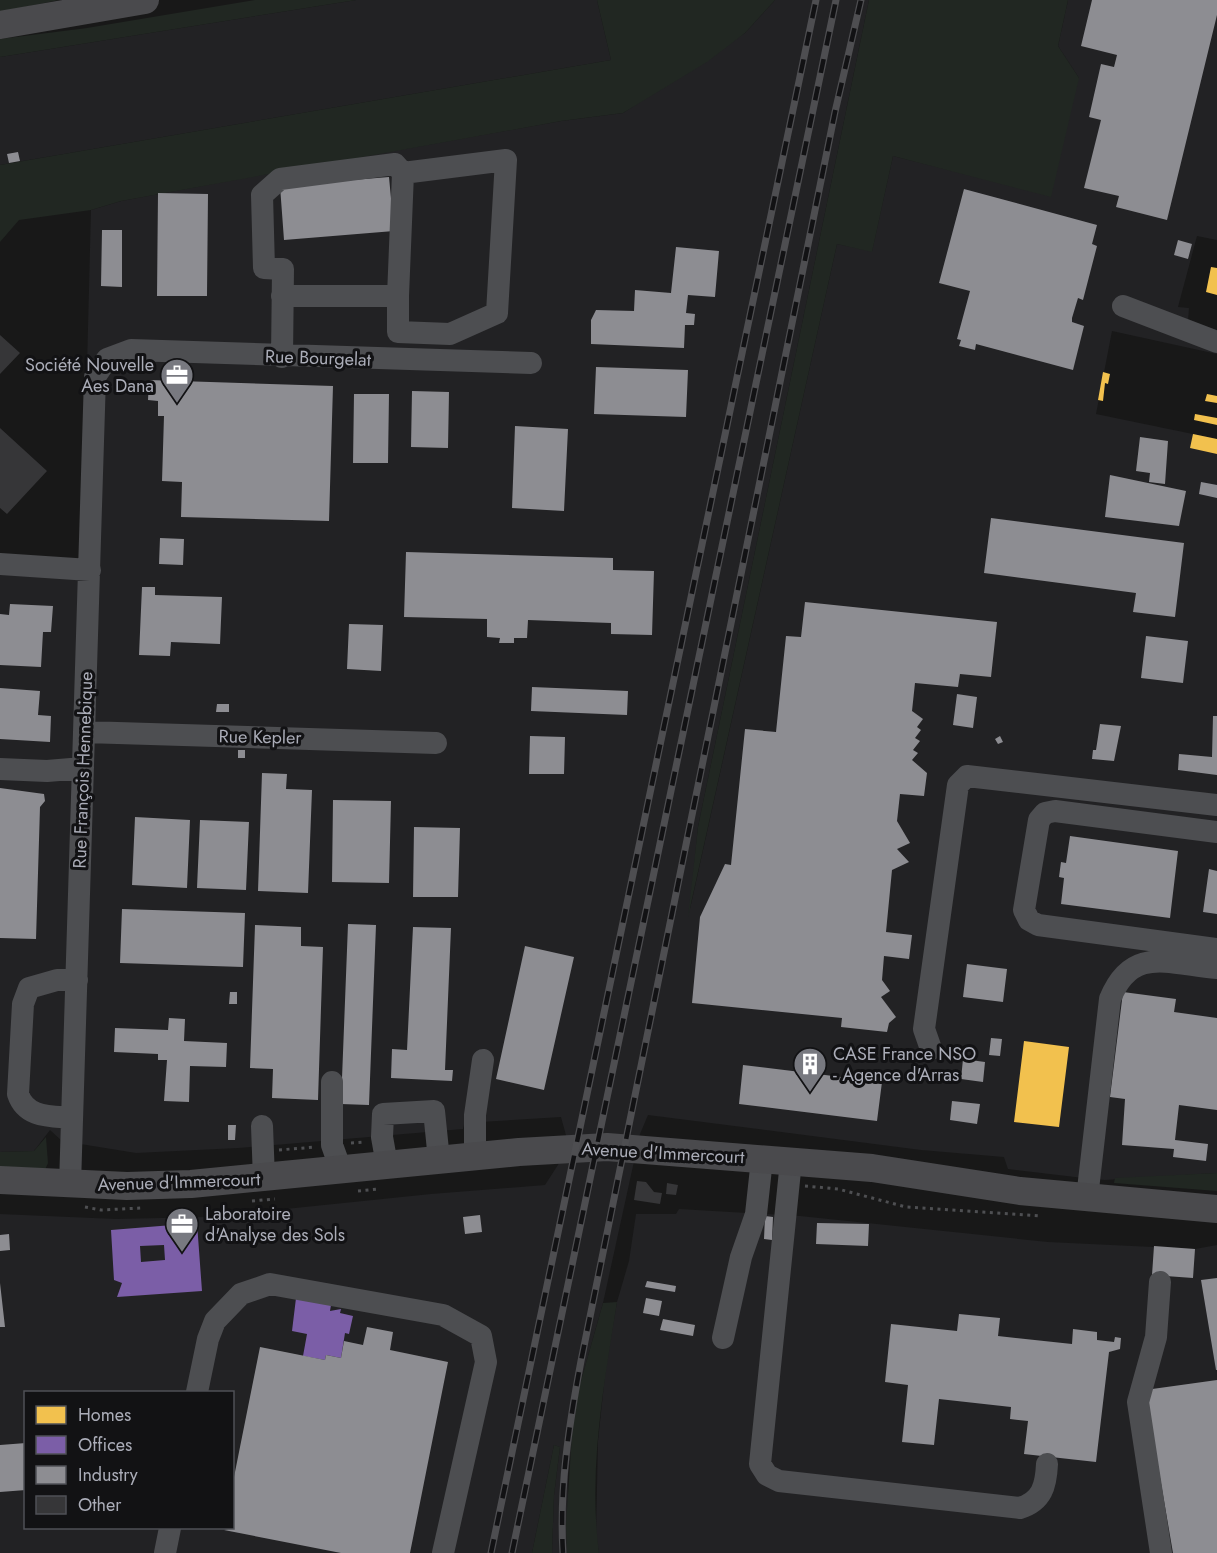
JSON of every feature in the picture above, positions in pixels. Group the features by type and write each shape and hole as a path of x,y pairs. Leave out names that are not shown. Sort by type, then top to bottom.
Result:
{"main road":[{"path":"0,25 145,0"},
{"name":"Avenue d'Immercourt","path":"0,1180 73,1195 159,1186 266,1192 388,1176 439,1160 607,1147 762,1159 789,1173 872,1168 1020,1191 1217,1209"}],"street":[{"path":"282,357 283,269 264,268 261,195 279,180 395,164 403,173 398,332 450,334 497,313 506,160 403,173"},
{"path":"282,296 398,296"},
{"path":"1123,306 1217,342"},
{"name":"Rue Bourgelat","path":"107,359 131,350 282,357 531,363"},
{"name":"Rue François Hennebique","path":"73,1195 72,1118 96,377 107,359"},
{"path":"0,564 90,570"},
{"name":"Rue Kepler","path":"85,732 436,743"},
{"path":"0,769 47,771 83,768"},
{"path":"931,1049 924,1029 958,785 967,776 1217,805"},
{"path":"1217,832 1055,811 1045,813 1039,820 1024,910 1029,920 1038,925 1217,949"},
{"path":"1087,1198 1110,999 1116,984 1127,970 1141,962 1217,968"},
{"path":"72,1118 33,1113 22,1106 18,1094 23,1004 29,988 57,980 77,980"},
{"path":"476,1156 475,1115 483,1060"},
{"path":"332,1082 332,1145 344,1180"},
{"path":"388,1176 382,1137 383,1114 434,1112 439,1160"},
{"path":"262,1126 266,1192"},
{"path":"723,1338 741,1257 756,1214 762,1159"},
{"path":"789,1173 760,1464 767,1475 779,1481 1020,1508 1032,1504 1042,1493 1046,1481 1047,1464"},
{"path":"1160,1282 1156,1337 1138,1402 1161,1553"},
{"path":"197,1391 208,1340 215,1321 241,1294 270,1284 443,1315 480,1336 486,1362 443,1553"},
{"path":"165,1553 170,1529"}],"path":[{"path":"789,1173 906,1207 1045,1216"},
{"path":"344,1180 370,1191 388,1176"},
{"path":"73,1195 101,1210 149,1207"}],"shaded area":[{"path":"0,0 59,0 0,12"},
{"path":"255,0 356,0 0,57 0,39 87,28"},
{"path":"356,0 597,0 611,60 0,165 0,57"},
{"path":"597,0 775,0 745,33 707,62 623,113 561,121 121,201 91,210 19,220 0,242 0,165 611,60"},
{"path":"775,0 869,0 698,827 690,909 837,244 872,251 893,156 953,171 1079,78 1058,46 1068,0 1217,0 1217,240 1197,236 1178,307 1189,308 1188,321 1217,330 1217,354 1112,331 1096,414 1217,439 1217,1173 1105,1180 1075,1177 1008,1169 1004,1157 921,1150 648,1115 640,1134 603,1303 579,1388 568,1476 567,1553 552,1553 554,1495 560,1447 554,1445 532,1553 0,1553 0,1214 116,1219 207,1217 545,1185 565,1154 567,1139 561,1117 480,1122 466,1116 463,1129 238,1148 136,1153 62,1141 50,1130 34,1151 0,1152 0,564 89,570 95,377 87,367 91,210 121,201 314,165 561,121 623,113 745,33"},
{"path":"869,0 1068,0 1058,46 1079,78 1051,197 893,156 872,252 837,244 688,917 698,827"},
{"path":"46,1137 48,1163 44,1172 0,1171 0,1152 34,1151"},
{"path":"1217,1173 1217,1191 1114,1183 1115,1178"},
{"path":"679,1209 800,1216 1048,1242 1195,1249 1217,1245 1217,1553 599,1553 596,1533 598,1441 606,1365 617,1302 629,1261 636,1214 676,1214"},
{"path":"617,1302 596,1459 596,1522 599,1553 567,1553 566,1524 572,1435 579,1388 603,1303"},
{"path":"554,1445 560,1447 554,1495 552,1553 532,1553"}],"building: Homes":[{"path":"1211,267 1217,268 1217,295 1206,292"},
{"path":"1103,372 1110,374 1108,384 1105,383 1103,401 1098,400"},
{"path":"1207,394 1217,396 1217,403 1205,401"},
{"path":"1195,414 1217,418 1217,425 1194,420"},
{"path":"1193,434 1217,439 1217,454 1190,448"},
{"path":"1024,1041 1069,1047 1059,1127 1014,1122"}],"building: Offices":[{"name":"Laboratoire d'Analyse des Sols","path":"197,1223 202,1291 117,1297 122,1283 114,1280 111,1230","holes":["164,1245 165,1260 141,1262 140,1246"]},
{"path":"296,1298 331,1305 330,1311 341,1309 340,1313 353,1316 349,1334 345,1333 341,1358 326,1355 325,1360 303,1356 307,1334 292,1331"}],"building: Industry":[{"path":"1092,0 1217,0 1217,15 1167,220 1116,207 1119,196 1084,188 1101,120 1089,117 1101,64 1114,67 1117,55 1081,46"},
{"path":"18,152 20,161 9,163 7,154"},
{"path":"389,177 394,231 284,240 280,186"},
{"path":"964,189 1097,225 1092,244 1097,246 1083,300 1078,298 1072,318 1072,322 1084,326 1073,370 976,344 975,350 959,346 961,340 957,339 970,291 939,283"},
{"path":"158,193 208,194 207,296 157,296"},
{"path":"102,230 122,230 122,287 101,286"},
{"path":"1178,240 1192,244 1188,259 1174,255"},
{"path":"676,247 719,251 715,297 688,295 686,313 695,314 694,325 685,325 684,348 591,344 591,320 596,310 634,311 635,290 671,293"},
{"path":"596,367 688,370 686,417 594,414"},
{"path":"149,380 333,386 329,521 181,517 182,482 162,481 164,416 158,416 158,401 148,400"},
{"path":"412,391 449,392 448,448 411,447"},
{"path":"354,394 389,394 388,463 353,463"},
{"path":"515,426 568,429 564,511 512,508"},
{"path":"1140,437 1168,441 1165,484 1149,482 1150,473 1136,471"},
{"path":"1110,475 1186,491 1179,526 1105,517"},
{"path":"1201,482 1217,485 1217,498 1199,494"},
{"path":"991,518 1184,543 1175,617 1133,612 1136,593 984,573"},
{"path":"160,538 184,539 183,565 159,564"},
{"path":"406,552 613,558 613,570 654,571 652,635 611,634 611,623 528,620 527,638 514,638 514,643 499,643 500,638 487,637 487,619 404,617"},
{"path":"142,587 155,587 155,595 222,597 220,644 171,642 170,656 139,655"},
{"path":"805,602 997,622 991,677 960,674 958,687 915,683 912,711 923,719 917,727 921,730 915,738 920,741 913,750 918,753 912,760 927,773 924,796 900,794 897,821 910,843 897,849 909,862 892,870 886,932 912,935 909,959 884,956 882,980 890,991 881,997 896,1017 889,1023 887,1032 841,1027 842,1018 692,1003 700,917 725,864 731,865 745,729 776,732 786,636 801,637"},
{"path":"10,604 53,606 51,632 43,632 41,667 0,665 0,614 9,615"},
{"path":"349,624 383,625 381,671 347,669"},
{"path":"1146,636 1188,641 1183,683 1141,678"},
{"path":"532,687 628,691 627,715 531,711"},
{"path":"0,688 40,691 38,715 51,716 50,742 0,739"},
{"path":"957,694 977,697 973,728 953,725"},
{"path":"217,704 229,704 229,712 216,712"},
{"path":"1213,716 1217,716 1217,775 1178,770 1179,754 1212,757"},
{"path":"1100,724 1121,726 1114,761 1092,759 1093,750 1096,750"},
{"path":"530,736 565,737 564,774 529,774"},
{"path":"1000,736 1003,742 998,744 995,739"},
{"path":"238,750 245,750 245,758 238,758"},
{"path":"262,773 287,774 286,789 312,790 308,893 258,891"},
{"path":"0,788 44,794 45,801 40,807 36,939 0,938"},
{"path":"333,800 391,801 389,883 332,882"},
{"path":"135,817 190,820 187,888 132,885"},
{"path":"200,820 249,822 246,890 197,888"},
{"path":"414,827 460,828 458,897 413,897"},
{"path":"1070,836 1178,851 1170,918 1061,904 1064,878 1059,877 1061,862 1066,863"},
{"path":"1209,869 1217,871 1217,914 1203,912"},
{"path":"122,909 245,913 243,967 120,963"},
{"path":"348,924 376,925 369,1105 341,1104"},
{"path":"255,925 301,927 301,946 323,947 318,1100 272,1098 273,1069 250,1068"},
{"path":"413,927 451,928 445,1070 453,1070 452,1081 391,1078 392,1049 407,1050"},
{"path":"525,946 574,957 544,1090 496,1079"},
{"path":"967,964 1007,969 1003,1002 963,997"},
{"path":"230,992 237,992 237,1004 229,1004"},
{"path":"1123,992 1176,999 1174,1012 1217,1018 1217,1110 1179,1105 1175,1140 1208,1144 1206,1161 1173,1157 1174,1149 1122,1145 1125,1099 1110,1097"},
{"path":"169,1018 185,1019 184,1041 227,1043 226,1067 190,1066 189,1102 164,1101 167,1060 158,1060 158,1054 114,1052 115,1028 168,1030"},
{"path":"991,1038 1002,1039 1000,1056 989,1055"},
{"path":"963,1059 985,1062 983,1082 961,1079"},
{"name":"CASE France NSO - Agence d'Arras","path":"743,1065 882,1082 877,1121 739,1104"},
{"path":"952,1101 980,1104 977,1124 950,1120"},
{"path":"228,1125 236,1125 235,1140 228,1140"},
{"path":"480,1215 482,1232 465,1234 463,1217"},
{"path":"765,1216 773,1217 772,1240 764,1239"},
{"path":"817,1223 869,1224 868,1246 816,1244"},
{"path":"9,1234 10,1250 0,1251 0,1235"},
{"path":"1154,1246 1195,1249 1193,1278 1152,1275"},
{"path":"1217,1278 1217,1370 1216,1370 1201,1280"},
{"path":"647,1281 676,1286 675,1292 645,1287"},
{"path":"0,1283 5,1327 0,1327"},
{"path":"646,1298 662,1301 659,1316 643,1313"},
{"path":"959,1314 1000,1318 998,1336 1072,1344 1073,1329 1097,1332 1097,1340 1114,1342 1115,1337 1121,1338 1120,1349 1109,1352 1096,1462 1024,1454 1028,1421 1010,1419 1011,1407 939,1399 934,1445 902,1442 908,1385 885,1382 891,1324 957,1331"},
{"path":"663,1319 695,1325 693,1336 660,1330"},
{"path":"367,1327 393,1332 390,1350 448,1362 410,1553 341,1553 224,1530 234,1529 234,1477 260,1347 325,1360 326,1355 341,1358 344,1341 363,1345"},
{"path":"1217,1380 1217,1553 1173,1553 1145,1390"},
{"path":"24,1443 24,1490 0,1492 0,1445"}],"building: Other":[{"path":"0,335 20,353 0,374"},
{"path":"0,428 47,471 7,514 0,508"},
{"path":"637,1181 646,1182 654,1192 662,1193 660,1204 634,1200"},
{"path":"667,1183 678,1185 676,1195 666,1194"}],"railway":[{"path":"491,1553 816,0"},
{"path":"512,1553 836,0"},
{"path":"563,1553 562,1505 566,1457 581,1361 835,112 861,0"}],"place":[{"name":"Société Nouvelle Aes Dana","path":"177,404"},
{"name":"CASE France NSO - Agence d'Arras","path":"810,1093"},
{"name":"Laboratoire d'Analyse des Sols","path":"182,1253"}]}
